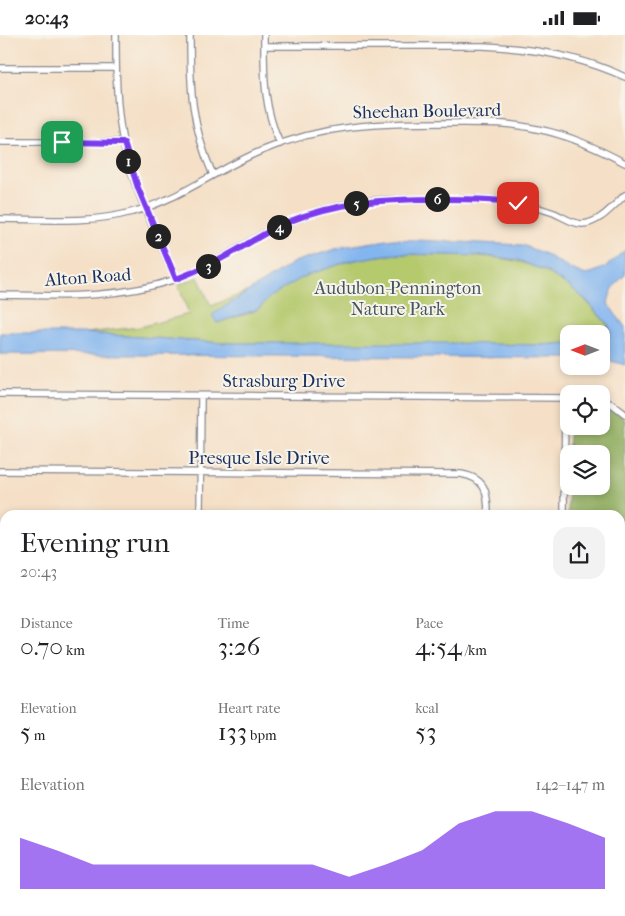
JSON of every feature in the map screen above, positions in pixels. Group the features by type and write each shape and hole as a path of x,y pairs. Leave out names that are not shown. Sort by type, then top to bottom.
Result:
{"street":[{"path":"116,35 118,106 124,143 132,173 176,279"},
{"path":"190,35 192,103 199,138 213,175"},
{"path":"264,35 266,99 272,123 280,143"},
{"path":"264,45 483,46 516,48 570,57 625,77"},
{"path":"0,68 116,68"},
{"name":"Sheehan Boulevard","path":"0,219 98,218 146,208 180,195 244,158 280,143 326,130 371,124 499,123 565,136 592,146 625,163"},
{"path":"0,142 124,143"},
{"name":"Alton Road","path":"0,295 73,296 111,294 139,289 176,279 216,262 262,235 290,222 343,205 398,199 498,200 538,208 582,224 596,221 625,195"},
{"name":"Strasburg Drive","path":"0,394 560,398"},
{"path":"200,510 201,396"},
{"path":"610,403 625,414"},
{"path":"564,510 566,435"},
{"name":"Presque Isle Drive","path":"0,471 468,475 480,482 484,488 488,501 488,510"}],"green space":[{"name":"Audubon-Pennington Nature Park","path":"398,254 478,256 528,264 551,274 573,289 607,325 560,325 560,344 541,345 223,343 85,333 140,327 189,314 178,285 198,277 211,306 249,291 213,315 217,323 260,308 271,295 315,271 348,261"},
{"path":"610,408 625,419 625,510 568,510 568,495 610,495 610,445 569,445 569,435 610,435"}],"water":[{"path":"394,239 522,245 545,254 586,275 606,267 625,250 625,275 614,288 608,304 625,327 625,365 610,361 610,325 587,301 569,286 545,271 518,260 486,256 398,254 350,261 307,275 271,296 258,309 217,323 212,315 294,262 342,247"},
{"path":"0,333 85,333 223,343 560,344 560,358 0,354"}],"route":[{"path":"62,142 124,143 132,173 176,279 216,262 262,235 290,222 343,205 398,199 483,199 518,203"}]}
